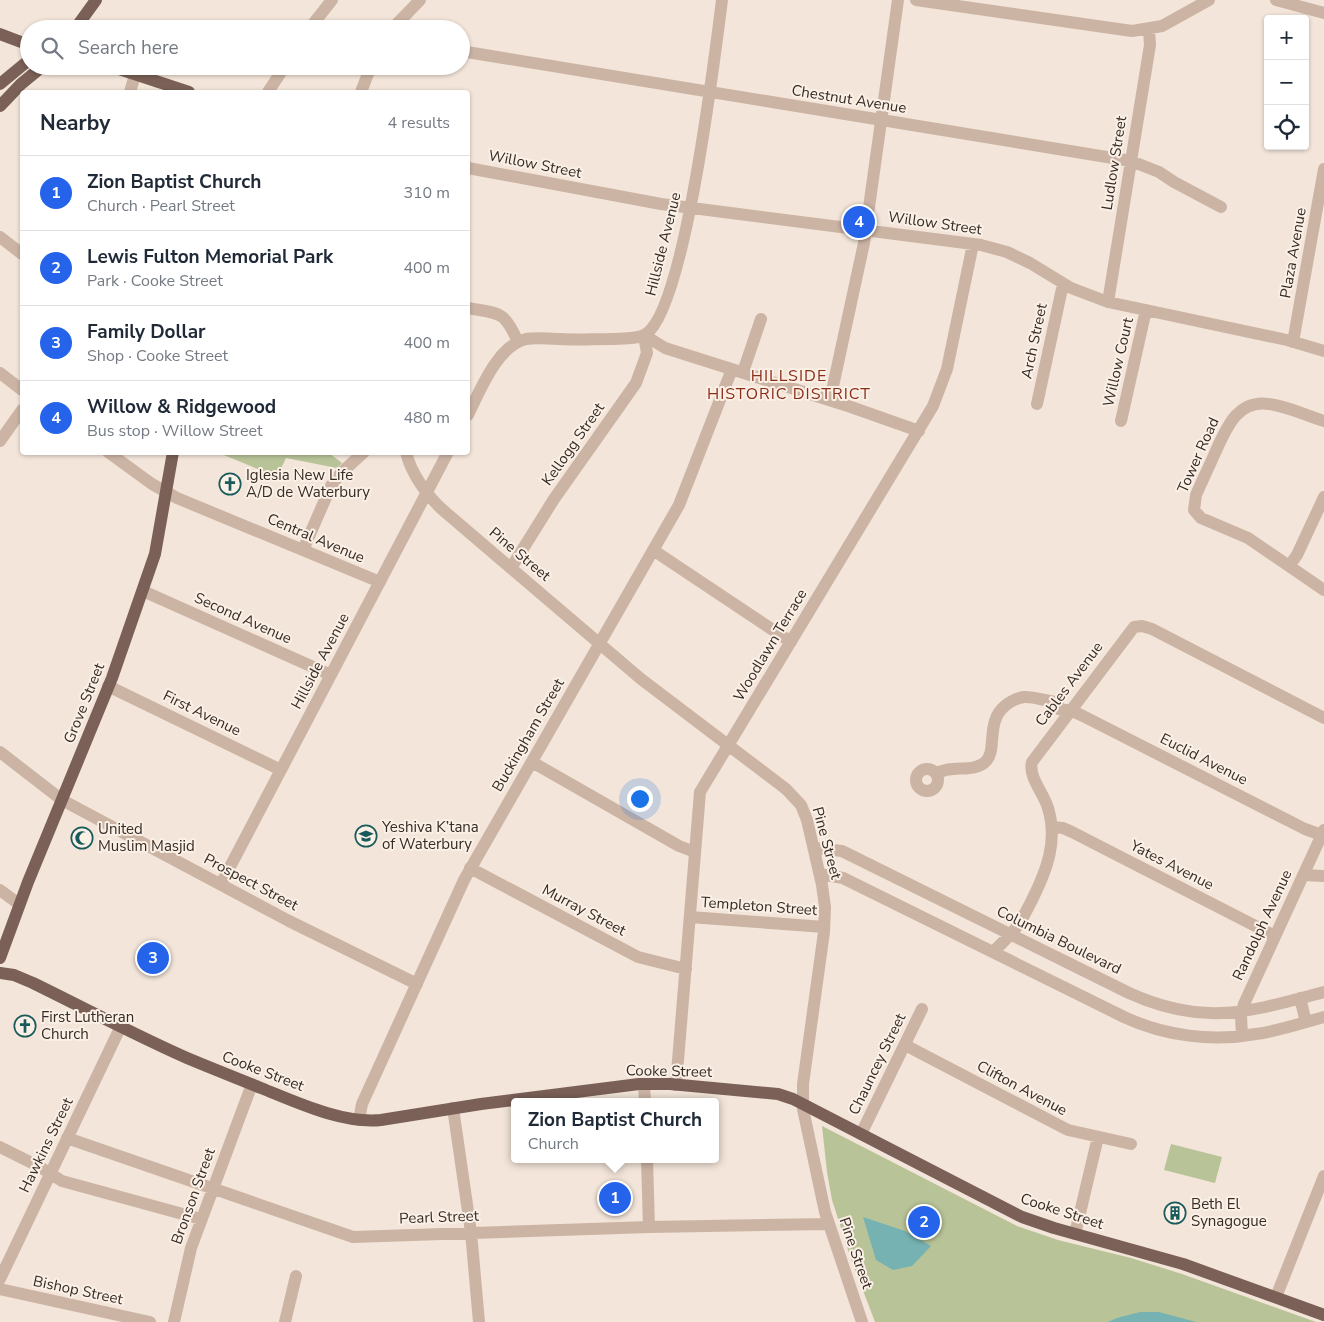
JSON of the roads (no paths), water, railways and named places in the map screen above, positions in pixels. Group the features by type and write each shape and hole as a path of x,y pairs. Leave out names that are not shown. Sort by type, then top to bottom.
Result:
{"main road":[{"path":"82,20 96,0"},
{"path":"0,34 20,42"},
{"path":"0,84 20,67"},
{"path":"0,106 32,75"},
{"path":"135,75 183,90"},
{"name":"Grove Street","path":"0,958 19,904 108,686 143,591 157,547 173,455"},
{"name":"Cooke Street","path":"0,972 14,975 33,983 188,1058 300,1103 359,1120 381,1120 511,1100"},
{"name":"Cooke Street","path":"528,1098 644,1084 778,1094 803,1104 1012,1213 1044,1225 1166,1259 1324,1315"}],"street":[{"path":"316,20 332,0"},
{"path":"401,20 420,0"},
{"name":"Hillside Avenue","path":"644,335 654,324 666,301 690,208 710,93 722,0"},
{"path":"830,400 866,230 898,0"},
{"path":"916,0 1127,31 1149,30 1162,26 1209,0"},
{"path":"1276,0 1324,13"},
{"name":"Ludlow Street","path":"1108,302 1150,45 1149,30"},
{"name":"Chestnut Avenue","path":"470,53 1131,161 1143,164 1159,172 1221,207"},
{"path":"131,90 135,75"},
{"path":"269,90 276,75"},
{"path":"362,90 368,75"},
{"name":"Willow Street","path":"470,168 690,208 995,248 1030,263 1063,284 1108,302 1293,342 1324,351"},
{"name":"Plaza Avenue","path":"1293,342 1318,240 1324,169"},
{"path":"0,237 20,252"},
{"name":"Woodlawn Terrace","path":"676,1085 700,792 933,406 944,378 974,244"},
{"name":"Arch Street","path":"1037,404 1063,284"},
{"path":"470,308 505,317 512,327 518,342"},
{"name":"Willow Court","path":"1121,422 1146,310"},
{"name":"Buckingham Street","path":"359,1120 362,1104 470,868 682,498 761,319"},
{"path":"470,411 499,358 518,342 530,339 581,340 644,335 665,348 830,400 919,431"},
{"name":"Kellogg Street","path":"511,568 554,499 636,383 647,353 644,335"},
{"path":"0,373 20,388"},
{"name":"Tower Road","path":"1324,421 1269,404 1256,404 1245,408 1230,423 1194,500 1194,510 1201,518 1248,538 1324,590"},
{"path":"0,441 20,413"},
{"name":"Central Avenue","path":"112,455 167,493 380,582"},
{"path":"303,550 331,486 361,455"},
{"name":"Pine Street","path":"407,455 411,468 439,506 646,682 786,788 797,800 808,820 825,907 803,1084 803,1104 828,1224 862,1322"},
{"name":"Hillside Avenue","path":"221,884 446,455"},
{"path":"1289,566 1297,555 1324,497"},
{"path":"653,550 791,642"},
{"name":"Second Avenue","path":"143,591 331,675"},
{"name":"Cables Avenue","path":"993,952 1020,922 1047,867 1051,851 1052,827 1048,806 1031,773 1031,765 1036,754 1134,628 1140,626 1152,630 1324,718"},
{"name":"First Avenue","path":"108,686 281,770"},
{"name":"Euclid Avenue","path":"936,774 947,769 975,767 985,762 990,753 994,719 1000,710 1009,703 1017,698 1027,697 1059,702 1066,705 1070,710 1305,829 1323,834"},
{"name":"Prospect Street","path":"0,752 62,800 289,921 417,984"},
{"path":"532,762 679,846 695,852"},
{"name":"Yates Avenue","path":"1052,827 1063,828 1072,832 1275,936"},
{"name":"Randolph Avenue","path":"1242,1036 1241,1012 1323,834"},
{"name":"Columbia Boulevard","path":"814,848 842,851 1147,1001 1170,1008 1197,1013 1241,1012 1324,992"},
{"name":"Murray Street","path":"470,868 638,957 686,969"},
{"path":"820,874 843,878 1139,1023 1193,1036 1217,1038 1270,1032 1324,1017"},
{"path":"1303,875 1324,876"},
{"path":"0,890 19,904"},
{"name":"Templeton Street","path":"690,917 824,927"},
{"path":"1300,998 1306,1022"},
{"name":"Chauncey Street","path":"860,1134 922,1009"},
{"name":"Hawkins Street","path":"0,1279 121,1026"},
{"name":"Clifton Avenue","path":"905,1044 1068,1130 1130,1144"},
{"name":"Bronson Street","path":"174,1322 189,1253 252,1084"},
{"path":"644,1084 645,1098"},
{"path":"453,1108 471,1232 479,1322"},
{"path":"1075,1234 1098,1137"},
{"name":"Pearl Street","path":"67,1138 353,1237 649,1226 828,1224"},
{"path":"0,1148 40,1167 62,1181 201,1219"},
{"path":"647,1163 649,1226"},
{"path":"1276,1297 1324,1176"},
{"path":"285,1322 296,1276"},
{"name":"Bishop Street","path":"0,1289 121,1319 150,1322"}],"water":[{"path":"863,1217 905,1231 931,1246 912,1266 893,1270 876,1260"},
{"path":"1140,1312 1159,1312 1196,1322 1108,1322"}],"place":[{"name":"Willow & Ridgewood","path":"859,222"},
{"name":"Iglesia New Life A/D de Waterbury","path":"230,484"},
{"name":"Yeshiva K’tana of Waterbury","path":"366,836"},
{"name":"United Muslim Masjid","path":"82,838"},
{"name":"Family Dollar","path":"153,958"},
{"name":"First Lutheran Church","path":"25,1026"},
{"name":"Zion Baptist Church","path":"615,1198"},
{"name":"Beth El Synagogue","path":"1175,1213"},
{"name":"Lewis Fulton Memorial Park","path":"924,1222"}],"district":[{"name":"HILLSIDE HISTORIC DISTRICT","path":"789,384"}]}
